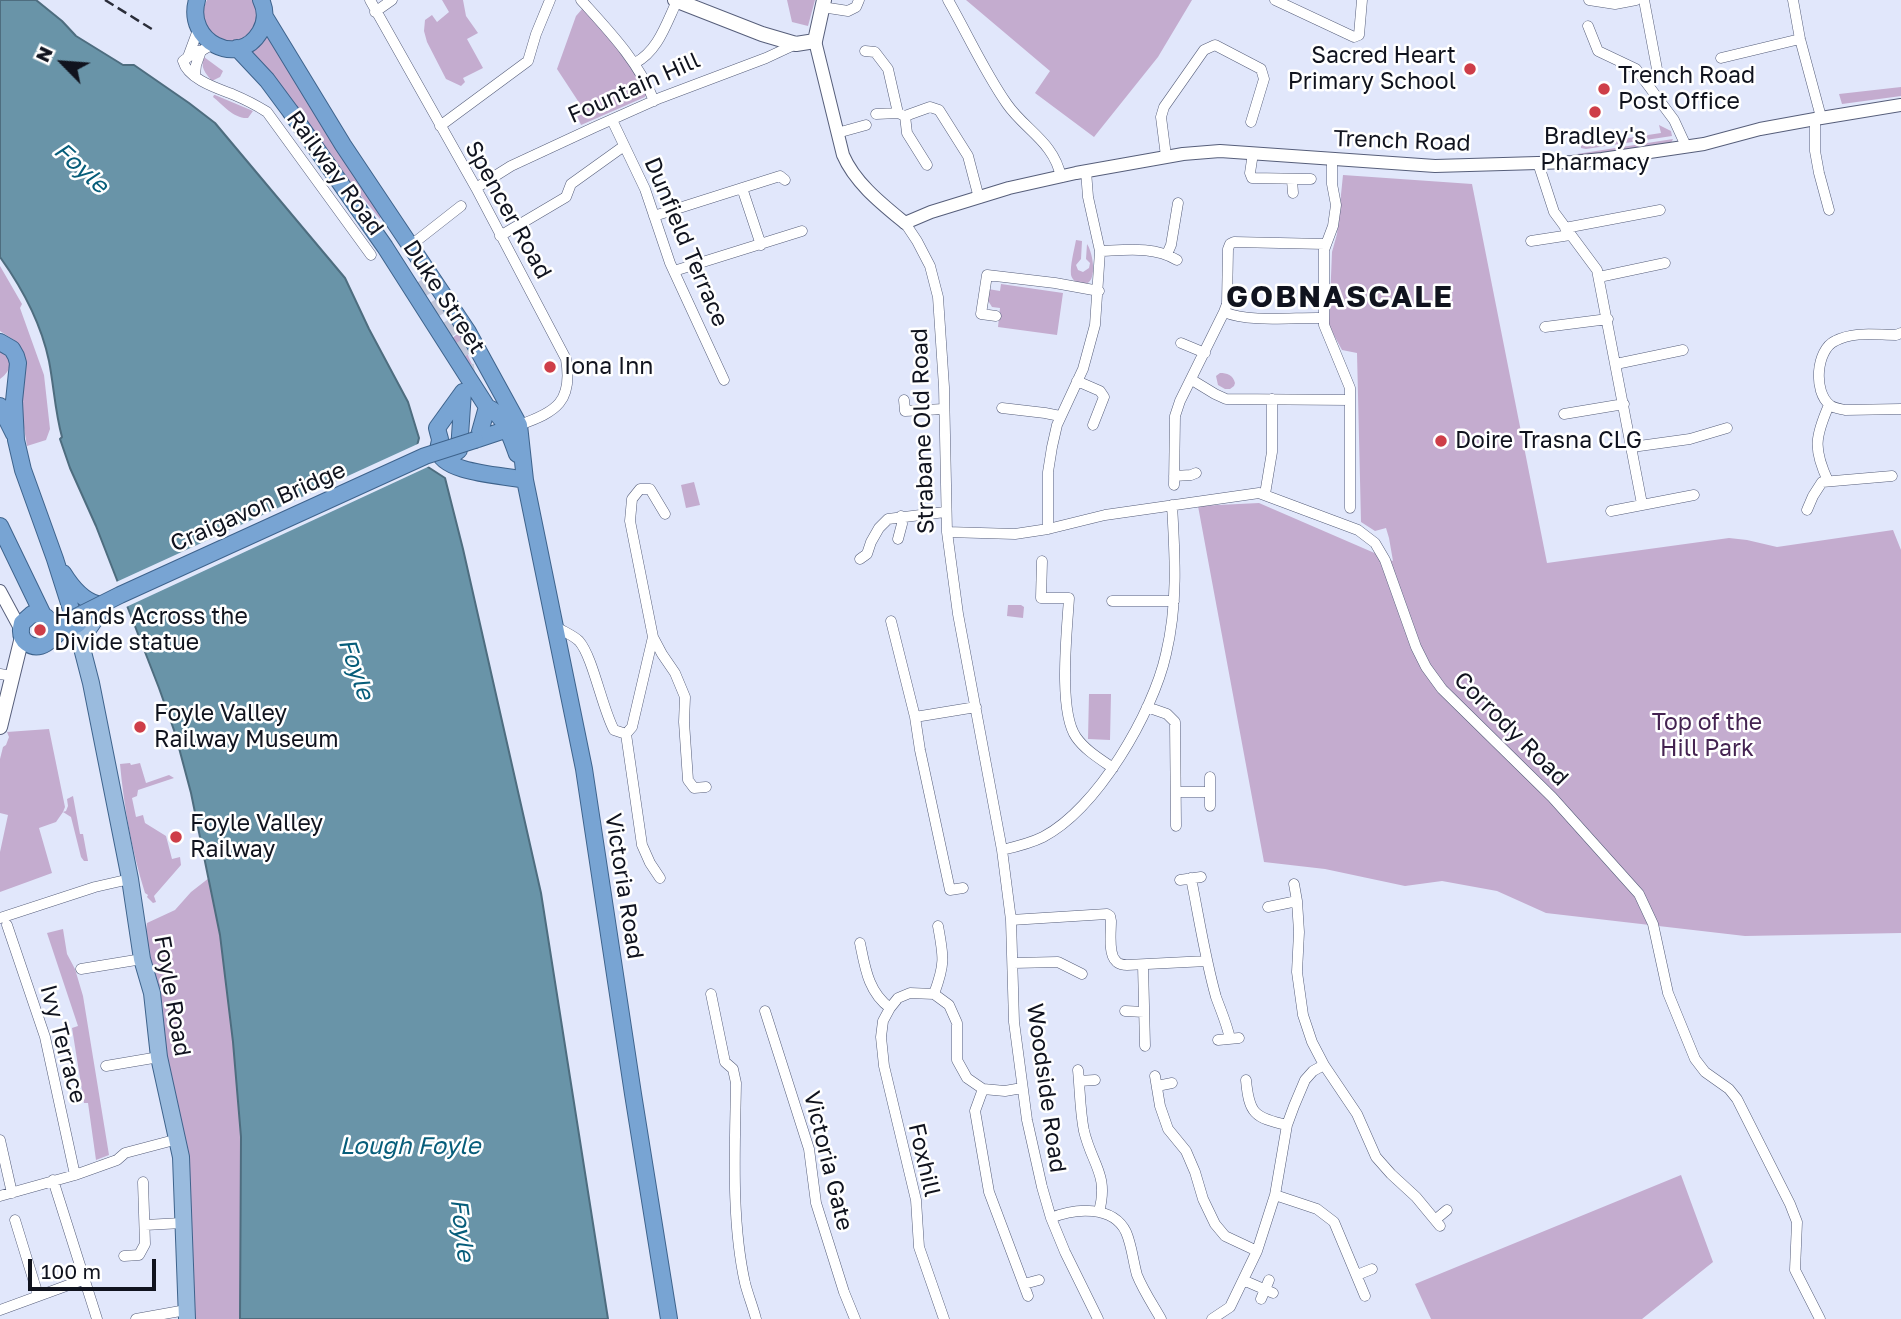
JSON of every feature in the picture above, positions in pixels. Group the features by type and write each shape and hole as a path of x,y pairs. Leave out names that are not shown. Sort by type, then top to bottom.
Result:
{"highway":[{"name":"Duke Street","path":"261,0 265,17 366,181 402,245 418,282"},
{"path":"193,3 198,30 207,48 237,48 250,42 262,28 265,17"},
{"name":"Duke Street","path":"237,48 267,80 385,247 487,407 513,428"},
{"name":"Duke Street","path":"342,187 402,245 468,332 513,428"},
{"path":"0,389 16,374 18,363 12,349 2,342"},
{"name":"Foyle Road","path":"16,374 16,440 23,470 55,559 82,618"},
{"name":"Duke Street","path":"440,441 437,428 463,390 459,432 471,440"},
{"name":"Foyle Road","path":"0,406 16,440"},
{"path":"487,407 471,440 474,466 489,474"},
{"name":"Craigavon Bridge","path":"45,642 132,589 425,456 513,428"},
{"name":"Victoria Road","path":"513,428 584,769 669,1319"},
{"path":"471,440 450,438 440,441 425,459 443,458 456,468 525,480"},
{"name":"Craigavon Bridge","path":"443,458 471,440"},
{"path":"0,526 30,591 31,622 28,645 45,642 53,628 31,622"},
{"name":"Foyle Road","path":"55,559 69,583"},
{"path":"31,622 82,618"}],"main road":[{"path":"676,0 767,36 796,44"},
{"path":"815,41 823,3"},
{"name":"Fountain Hill","path":"796,44 815,41"},
{"name":"Foyle Road","path":"69,583 82,618 91,683 130,879 142,959 152,993 159,1057 181,1157 186,1314"},
{"path":"0,727 9,672 31,622"},
{"path":"9,672 45,642"}],"street":[{"name":"Spencer Road","path":"370,0 566,359 567,387 561,402 549,413 513,428"},
{"path":"375,12 392,0"},
{"path":"440,126 528,61 550,0"},
{"path":"581,0 635,64 654,101"},
{"path":"635,64 650,53 676,0"},
{"path":"823,3 848,11 856,7 859,0"},
{"path":"948,0 989,77 1010,108 1048,145 1061,177"},
{"path":"1275,0 1354,37 1359,34 1361,26 1362,0"},
{"path":"1589,0 1615,4 1636,0"},
{"path":"1644,0 1657,69"},
{"path":"1793,0 1818,118 1815,151 1829,210"},
{"path":"1588,26 1598,51 1636,69 1674,120 1686,146"},
{"path":"185,59 198,30"},
{"path":"766,58 767,36"},
{"path":"1721,58 1800,38"},
{"name":"Strabane Old Road","path":"815,41 843,155 849,168 862,184 905,223 930,266 938,298 947,532 958,614 1002,850"},
{"name":"Fountain Hill","path":"475,188 511,166 654,101 796,44"},
{"path":"1166,156 1161,117 1164,107 1209,46 1215,45 1261,69 1264,79 1251,122"},
{"path":"185,59 196,51 207,48"},
{"path":"195,75 196,65 207,48"},
{"path":"865,51 875,52 888,69 907,133 927,165"},
{"name":"Railway Road","path":"185,59 186,70 202,82 253,103 267,112 371,255"},
{"name":"Trench Road","path":"905,223 931,212 1009,188 1166,156 1220,151 1435,166 1602,159 1686,146 1818,118 1901,105"},
{"path":"876,114 902,115 930,107 939,110 968,156 979,198"},
{"name":"Dunfield Terrace","path":"612,120 645,189 674,271 724,380"},
{"path":"838,133 866,125"},
{"path":"500,236 566,197 571,184 624,146"},
{"path":"1253,153 1252,178 1311,179"},
{"path":"1332,160 1336,215 1324,250 1324,318 1326,332 1350,388 1350,508"},
{"path":"1538,163 1554,212 1597,270 1642,504"},
{"path":"1048,529 1048,472 1052,447 1060,416 1077,381 1091,342 1099,291 1100,251 1088,197 1086,172"},
{"path":"654,216 780,176 785,180"},
{"path":"1292,180 1293,193"},
{"path":"742,188 761,245"},
{"path":"1100,251 1147,251 1172,257 1171,245 1178,203"},
{"path":"402,245 461,206"},
{"path":"1531,242 1660,210"},
{"path":"674,271 802,231"},
{"path":"1196,473 1174,480 1175,416 1227,304 1230,244 1325,244"},
{"path":"1599,277 1665,263"},
{"path":"996,316 981,314 987,275 1099,291"},
{"path":"1224,312 1251,317 1324,318"},
{"path":"1545,327 1608,319"},
{"path":"1901,333 1855,334 1832,342 1820,362 1819,381 1829,405 1846,410 1901,409"},
{"path":"1181,343 1205,353"},
{"path":"1616,364 1683,350"},
{"path":"1192,380 1226,399 1350,400"},
{"path":"1077,381 1100,391 1104,397 1093,425"},
{"path":"1265,494 1272,452 1272,399"},
{"path":"904,400 905,411 944,409"},
{"path":"1564,414 1624,404"},
{"path":"1828,481 1816,452 1829,405"},
{"path":"1002,408 1060,416"},
{"path":"1632,447 1690,439 1727,428"},
{"path":"1807,510 1822,482 1892,476"},
{"path":"665,514 650,489 640,489 632,499 630,521 653,637 675,673 685,697 688,780 694,788 706,787"},
{"name":"Corrody Road","path":"947,532 1015,534 1105,515 1259,493 1358,530 1375,543 1385,560 1416,647 1442,689 1552,797 1639,894 1653,924 1668,993 1695,1059 1704,1072 1729,1089 1737,1099 1790,1204 1797,1222 1795,1270 1820,1319"},
{"path":"1339,494 1350,495"},
{"path":"1611,511 1694,495"},
{"path":"1002,850 1043,837 1071,817 1113,768 1147,707 1166,654 1174,601 1176,569 1172,505"},
{"path":"860,559 867,554 879,528 888,519 945,512"},
{"path":"898,539 901,516"},
{"path":"1042,561 1041,598 1069,598 1065,694 1073,734 1082,746 1113,768"},
{"path":"0,591 10,612 31,622"},
{"path":"1112,601 1174,601"},
{"path":"891,621 915,718 950,890 963,888"},
{"path":"555,625 579,642 589,662 607,717 614,730 626,734"},
{"path":"653,637 632,727 626,734 642,845 660,878"},
{"path":"915,718 976,707"},
{"path":"1147,707 1167,715 1175,722 1176,826"},
{"path":"1210,777 1210,806"},
{"path":"1177,792 1209,792"},
{"name":"Woodside Road","path":"1002,850 1011,920 1014,1022 1034,1155 1051,1218 1098,1319"},
{"path":"1190,878 1217,1000 1234,1039 1219,1040"},
{"path":"4,921 95,887 130,879"},
{"path":"1294,884 1299,932 1297,972 1303,1015 1312,1042 1357,1114 1376,1157 1416,1197 1437,1223 1447,1210"},
{"path":"1268,907 1297,901"},
{"path":"1011,920 1107,914 1110,916 1114,960 1118,963 1143,965 1208,961"},
{"name":"Ivy Terrace","path":"4,921 45,1037 75,1175"},
{"path":"933,994 944,958 939,926"},
{"path":"860,943 868,978 875,994 890,1008 898,998 910,993 933,994 949,1005 957,1023 957,1060 967,1078 983,1088 1005,1091 1022,1088"},
{"path":"81,969 142,959"},
{"path":"1013,963 1058,962 1082,974"},
{"path":"1143,965 1145,1046"},
{"path":"710,995 725,1062 733,1069 736,1083 738,1227 745,1282 756,1319"},
{"name":"Foxhill","path":"890,1008 883,1020 881,1037 884,1066 916,1200 919,1247 943,1319"},
{"name":"Victoria Gate","path":"765,1011 810,1149 816,1203 855,1319"},
{"path":"1125,1012 1144,1012"},
{"path":"106,1066 159,1057"},
{"path":"1212,1319 1230,1307 1257,1251 1276,1195 1287,1125 1305,1080 1313,1071 1324,1065"},
{"path":"1095,1080 1079,1076 1084,1131 1102,1179 1099,1212"},
{"path":"1172,1083 1156,1081 1160,1105 1168,1129 1186,1151 1215,1224 1225,1236 1257,1251"},
{"path":"1244,1083 1248,1101 1255,1112 1267,1121 1287,1125"},
{"path":"983,1088 975,1111 989,1192 1028,1296"},
{"path":"0,1196 75,1175 117,1160 125,1153 178,1139"},
{"path":"0,1140 12,1193"},
{"path":"53,1180 97,1319"},
{"path":"124,1256 139,1255 145,1244 143,1182"},
{"path":"1276,1195 1317,1209 1334,1222 1365,1296"},
{"path":"1051,1218 1089,1210 1110,1216 1122,1226 1138,1276 1161,1319"},
{"path":"15,1220 38,1295"},
{"path":"145,1225 182,1223"},
{"path":"1357,1275 1372,1269"},
{"path":"0,1310 85,1279"},
{"path":"1024,1284 1040,1280"},
{"path":"1243,1280 1267,1290"},
{"path":"136,1319 186,1314"}],"green space":[{"path":"207,0 253,0 257,16 254,27 241,39 231,42 214,37 207,30 204,21 203,11"},
{"path":"442,0 463,0 466,16 478,33 467,39 483,68 463,78 465,82 461,86 446,79 424,31 425,20 432,15 437,22 449,12"},
{"path":"787,0 815,0 808,26 792,22"},
{"path":"966,0 1192,0 1158,57 1094,137 1035,93 1050,71"},
{"path":"583,8 648,90 645,97 581,125 574,109 578,101 557,69 576,16"},
{"path":"268,32 312,108 381,216 380,219 247,51"},
{"path":"204,57 223,71 220,77 212,81 207,75 203,67"},
{"path":"1901,87 1901,96 1842,104 1839,94"},
{"path":"214,95 253,111 248,118 233,114 213,97"},
{"path":"1659,125 1671,131 1672,136 1581,148 1581,143 1582,145 1661,133"},
{"path":"1673,139 1671,143 1581,156 1577,154"},
{"name":"Top of the Hill Park","path":"1343,175 1472,184 1547,563 1729,538 1777,547 1893,530 1901,550 1901,933 1745,936 1546,913 1497,891 1442,881 1405,886 1325,869 1264,862 1198,506 1259,503 1393,561 1386,528 1375,531 1361,522 1357,353 1342,350 1329,326 1332,252 1337,234"},
{"path":"1076,240 1082,241 1081,259 1076,265 1078,270 1083,272 1089,268 1090,263 1086,259 1087,244 1092,257 1091,279 1084,284 1076,282 1071,275"},
{"path":"0,266 22,304 20,308 44,375 50,429 46,440 27,446 21,410 18,346 0,331"},
{"path":"1001,284 1063,293 1057,335 998,327 1000,308 992,307 987,299 988,289 1000,291"},
{"path":"460,332 474,368 471,369 451,339"},
{"path":"0,348 7,355 10,364 0,379"},
{"path":"1220,373 1231,376 1234,386 1225,389 1218,385 1216,376"},
{"path":"694,482 700,505 686,508 681,485"},
{"path":"1008,605 1024,607 1023,618 1007,616"},
{"path":"1089,694 1111,694 1110,740 1088,739"},
{"path":"49,729 65,807 56,822 39,828 52,873 0,892 0,852 8,815 0,813 0,759 9,737 7,732"},
{"path":"140,763 146,783 169,775 174,778 138,790 137,796 132,798 136,817 143,815 145,823 166,836 172,859 180,857 181,865 154,896 156,902 153,903 145,893 126,813 120,764"},
{"path":"73,796 88,861 81,857 71,817 63,812 68,806 67,799"},
{"path":"209,878 221,942 237,1072 242,1183 240,1319 187,1319 181,1157 142,959 147,923 175,910 191,892"},
{"path":"63,929 67,954 75,969 83,996 109,1155 96,1160 88,1103 84,1103 72,1028 78,1026 47,933"},
{"path":"1681,1175 1713,1262 1642,1319 1431,1319 1415,1284"}],"water":[{"name":"Lough Foyle","path":"0,0 36,0 76,36 123,65 134,65 215,123 345,278 408,402 419,438 417,446 428,467 445,478 541,893 608,1319 240,1319 241,1137 220,935 191,793 175,733 60,439 62,437 49,361 41,333 24,294 0,257"}],"pier":[{"path":"422,442 421,445 432,465 124,608 114,583"}],"tunnel":[{"path":"418,282 465,359 467,374"}],"railway":[{"path":"105,0 155,31"}],"place":[{"name":"Sacred Heart Primary School","path":"1470,69"},
{"name":"Trench Road Post Office","path":"1604,89"},
{"name":"Bradley's Pharmacy","path":"1595,112"},
{"name":"Iona Inn","path":"550,367"},
{"name":"Doire Trasna CLG","path":"1441,441"},
{"name":"Hands Across the Divide statue","path":"40,630"},
{"name":"Foyle Valley Railway Museum","path":"140,727"},
{"name":"Foyle Valley Railway","path":"176,837"}],"district":[{"name":"GOBNASCALE","path":"1340,297"}],"water label":[{"name":"Foyle","path":"81,168"},
{"name":"Foyle","path":"356,669"},
{"name":"Foyle","path":"462,1230"}]}
